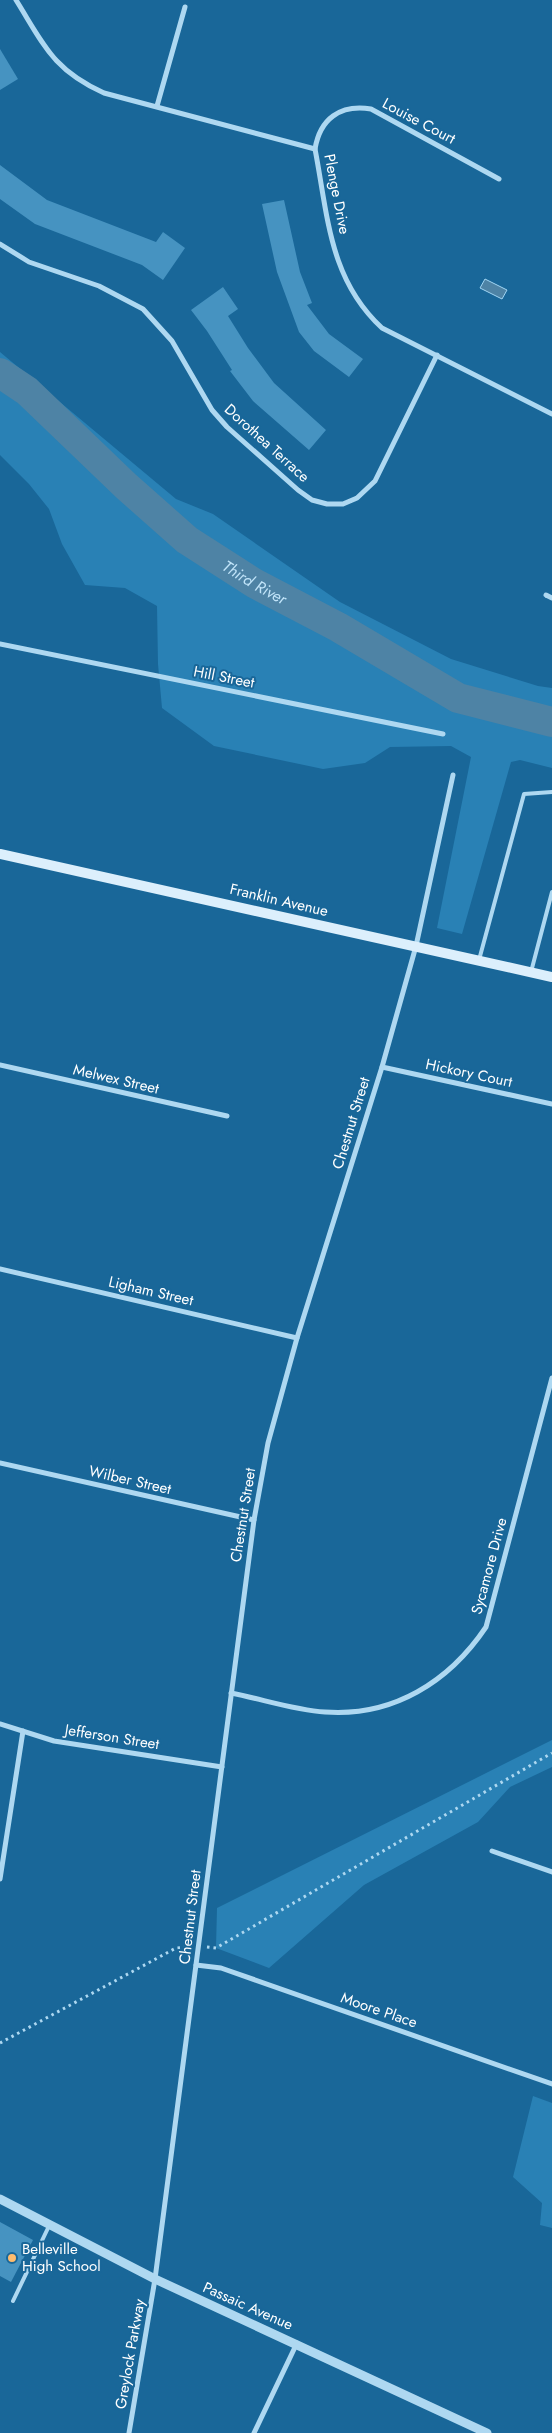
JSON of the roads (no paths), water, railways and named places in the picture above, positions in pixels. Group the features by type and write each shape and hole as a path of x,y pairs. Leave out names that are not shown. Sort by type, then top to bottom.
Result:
{"main road":[{"name":"Franklin Avenue","path":"0,854 552,977"}],"street":[{"name":"Plenge Drive","path":"16,0 52,57 66,72 82,83 104,93 315,150 336,254 353,295 382,328 552,414"},
{"path":"157,106 185,7"},
{"name":"Louise Court","path":"315,150 317,136 323,124 333,115 344,109 358,107 379,112 499,179"},
{"name":"Dorothea Terrace","path":"0,244 29,262 99,286 143,309 172,341 212,410 227,427 298,490 312,500 327,504 343,504 357,498 366,493 375,481 437,356"},
{"path":"546,595 552,598"},
{"name":"Hill Street","path":"0,644 443,734"},
{"name":"Chestnut Street","path":"155,2280 254,1520 268,1443 297,1338 382,1067 416,946 453,775"},
{"name":"Melwex Street","path":"0,1065 227,1116"},
{"name":"Hickory Court","path":"382,1067 552,1104"},
{"name":"Ligham Street","path":"0,1269 297,1338"},
{"name":"Sycamore Drive","path":"231,1693 323,1712 357,1711 375,1708 408,1697 424,1689 452,1668 470,1649 486,1627 552,1378"},
{"name":"Wilber Street","path":"0,1464 254,1520"},
{"name":"Jefferson Street","path":"0,1724 54,1741 222,1767"},
{"path":"0,1879 23,1731"},
{"path":"492,1851 552,1872"},
{"name":"Moore Place","path":"196,1965 221,1968 552,2084"},
{"name":"Passaic Avenue","path":"0,2199 155,2280 297,2343 468,2429 487,2433"},
{"name":"Greylock Parkway","path":"129,2433 155,2280"},
{"path":"254,2433 297,2343"}],"lane":[{"path":"479,960 524,794 552,792"},
{"path":"532,972 552,892"},
{"path":"12,2301 49,2226"}],"waterway":[{"name":"Third River","path":"0,373 27,391 126,486 187,540 254,583 338,627 458,698 552,722"}],"place":[{"name":"Belleville High School","path":"12,2258"}]}
